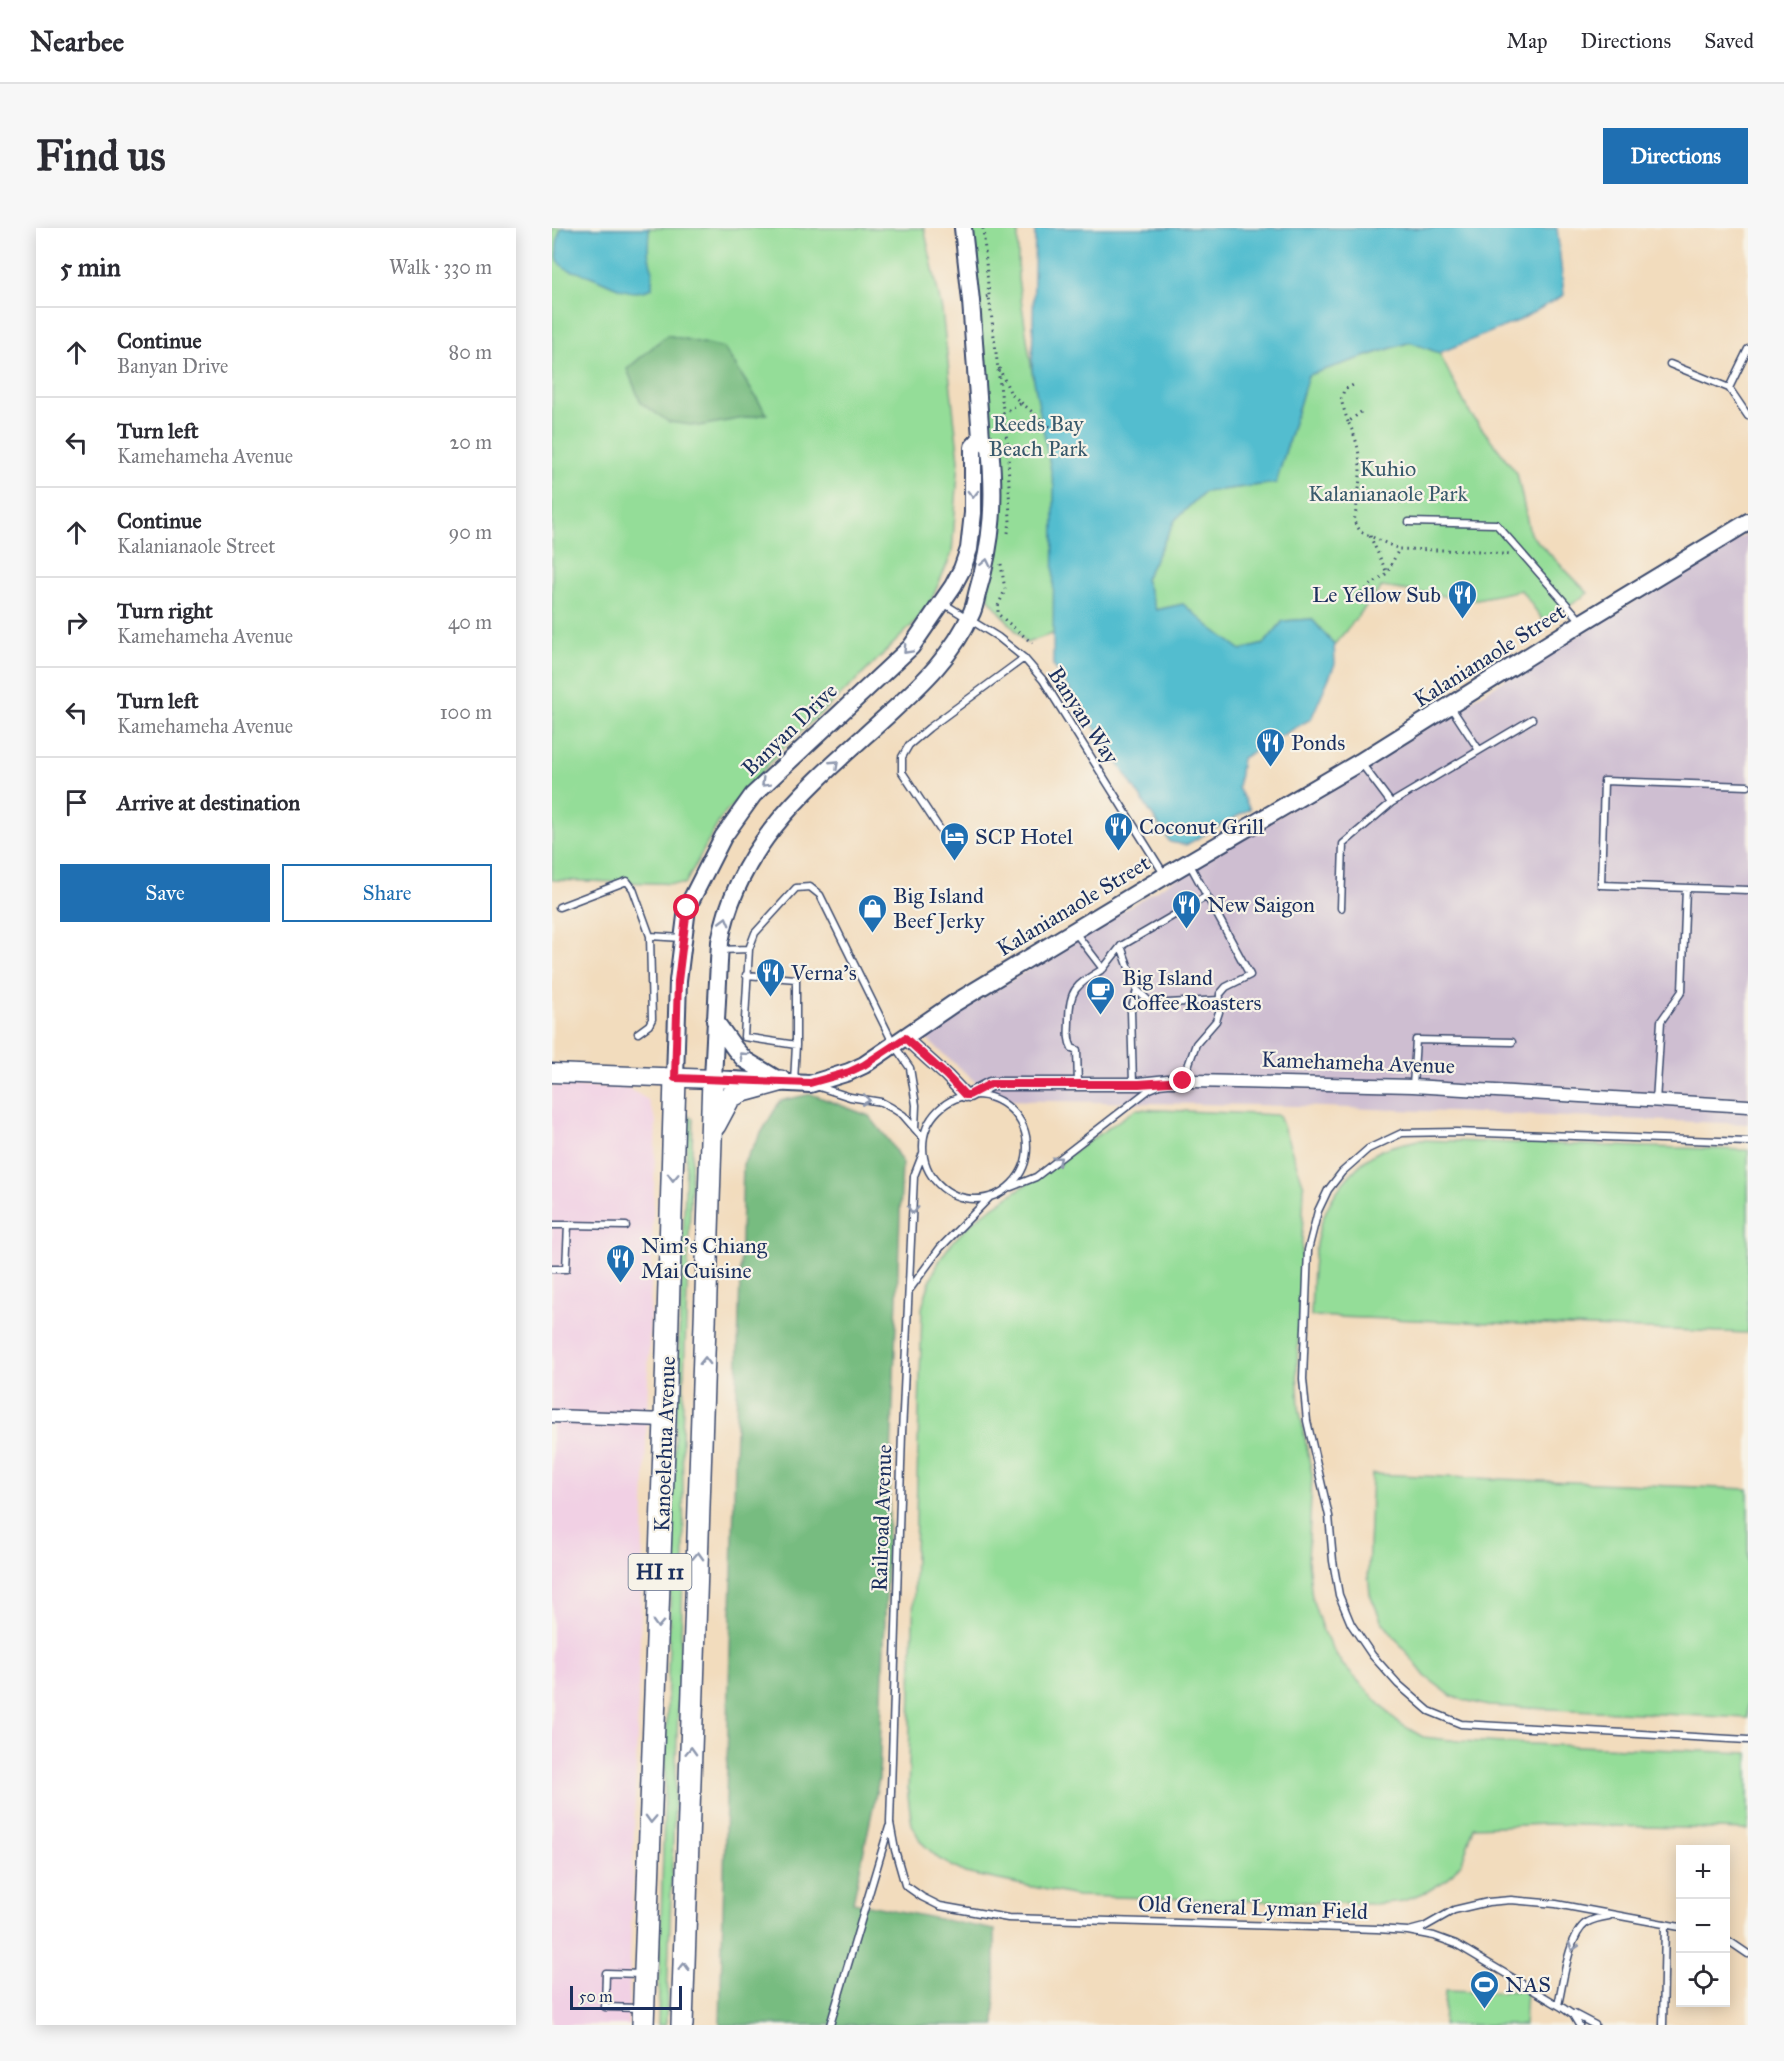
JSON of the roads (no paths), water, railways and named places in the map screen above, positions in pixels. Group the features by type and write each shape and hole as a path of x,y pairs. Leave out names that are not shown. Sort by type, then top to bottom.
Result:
{"highway":[{"name":"Kanoelehua Avenue","path":"644,2017 675,1078"},
{"name":"Kanoelehua Avenue","path":"682,2025 713,1079"},
{"path":"711,1134 730,1097 746,1090 795,1082"}],"main road":[{"path":"552,1073 713,1079"}],"street":[{"name":"Banyan Drive","path":"713,1079 720,950 724,922 741,878 765,837 795,801 924,682 951,649 968,618 984,571 993,508 990,447 981,438 963,228"},
{"name":"Banyan Drive","path":"675,1078 678,981 687,908 736,816 753,795 904,653 942,603 962,569 969,549 973,513 973,447 981,438"},
{"name":"Kalanianaole Street","path":"713,1079 795,1082 857,1069 953,1004 1188,862 1360,762 1748,522"},
{"path":"715,1021 745,1060 795,1082"},
{"path":"900,1041 947,1076 967,1095"},
{"name":"Kamehameha Avenue","path":"967,1095 990,1084 1133,1084 1183,1081 1413,1086 1748,1106"},
{"path":"552,1416 665,1420"}],"lane":[{"path":"1729,388 1748,349"},
{"path":"1670,364 1729,388 1748,416"},
{"path":"1409,522 1496,524 1583,622"},
{"name":"Banyan Way","path":"942,603 998,637 1024,658 1042,680 1165,876"},
{"path":"942,831 902,772 902,757 909,745 929,728 1024,658"},
{"path":"1450,706 1479,750"},
{"path":"1341,908 1343,844 1391,803 1532,718"},
{"path":"1360,762 1391,803"},
{"path":"1748,786 1604,781 1601,885 1748,890"},
{"path":"1183,1081 1196,1044 1216,1021 1220,994 1226,987 1250,975 1188,862"},
{"path":"559,907 627,881 633,889 650,936 652,1019 649,1025 638,1033"},
{"path":"796,1045 744,1037 746,975 749,949 755,933 796,888 810,887 820,895 900,1041 910,1068 916,1106 915,1129"},
{"path":"1656,1101 1660,1021 1682,991 1686,888"},
{"path":"1078,1084 1077,1050 1072,1048 1068,1041 1071,994 1079,984 1102,969 1121,946 1208,896"},
{"path":"1074,931 1102,969"},
{"path":"650,936 682,938"},
{"path":"1121,946 1137,990 1152,1004 1220,1000"},
{"path":"720,950 749,949"},
{"path":"746,975 796,979 795,1082 850,1097 881,1102 903,1115 923,1138"},
{"path":"1133,1084 1131,1011 1137,990"},
{"path":"1413,1086 1416,1040 1512,1042"},
{"path":"1008,1188 1018,1176 1025,1162 1027,1146 1025,1131 1018,1117 1006,1105 993,1098 967,1095 952,1100 940,1108 930,1118 923,1138 923,1152 928,1172 948,1192 962,1198 978,1199 990,1196 1036,1177 1150,1089 1168,1081"},
{"path":"1748,1142 1456,1132 1402,1133 1368,1149 1342,1172 1328,1190 1318,1211 1308,1250 1304,1379 1307,1421 1329,1516 1339,1595 1351,1624 1372,1655 1398,1684 1429,1711 1461,1724 1748,1740"},
{"name":"Railroad Avenue","path":"905,1885 894,1851 890,1823 902,1433 914,1176 923,1152"},
{"path":"910,1289 940,1248 990,1196"},
{"path":"552,1225 626,1226"},
{"path":"552,1269 566,1269 568,1225"},
{"path":"830,2025 890,1823"},
{"name":"Old General Lyman Field","path":"905,1885 940,1906 1008,1918 1408,1932 1434,1936 1456,1944 1560,2006 1573,2015 1579,2025"},
{"path":"1408,1932 1424,1927 1454,1910 1488,1902 1530,1901 1676,1926"},
{"path":"1594,2025 1560,2006 1573,1943 1578,1931 1586,1923 1616,1915"},
{"path":"1663,2025 1665,1924"},
{"path":"1730,1942 1748,1954"},
{"path":"644,2017 605,2007 606,1973 645,1974"}],"water":[{"path":"562,228 649,228 648,252 652,270 652,288 644,291 628,291 561,265 558,261 557,246"},
{"path":"1035,228 1557,228 1564,295 1518,321 1439,353 1410,342 1308,375 1276,483 1204,492 1175,520 1145,579 1156,610 1183,604 1241,650 1264,644 1283,621 1312,619 1334,645 1335,664 1311,719 1242,758 1238,788 1250,809 1186,845 1170,842 1053,665 1054,487 1032,370"}],"place":[{"name":"Le Yellow Sub","path":"1462,620"},
{"name":"Ponds","path":"1270,768"},
{"name":"Coconut Grill","path":"1118,852"},
{"name":"SCP Hotel","path":"954,862"},
{"name":"New Saigon","path":"1186,930"},
{"name":"Big Island Beef Jerky","path":"872,934"},
{"name":"Verna's","path":"770,998"},
{"name":"Big Island Coffee Roasters","path":"1101,1016"},
{"name":"Nim's Chiang Mai Cuisine","path":"620,1284"},
{"name":"NAS","path":"1484,2010"}],"park label":[{"name":"Reeds Bay Beach Park","path":"1038,436"},
{"name":"Kuhio Kalanianaole Park","path":"1388,480"}]}
